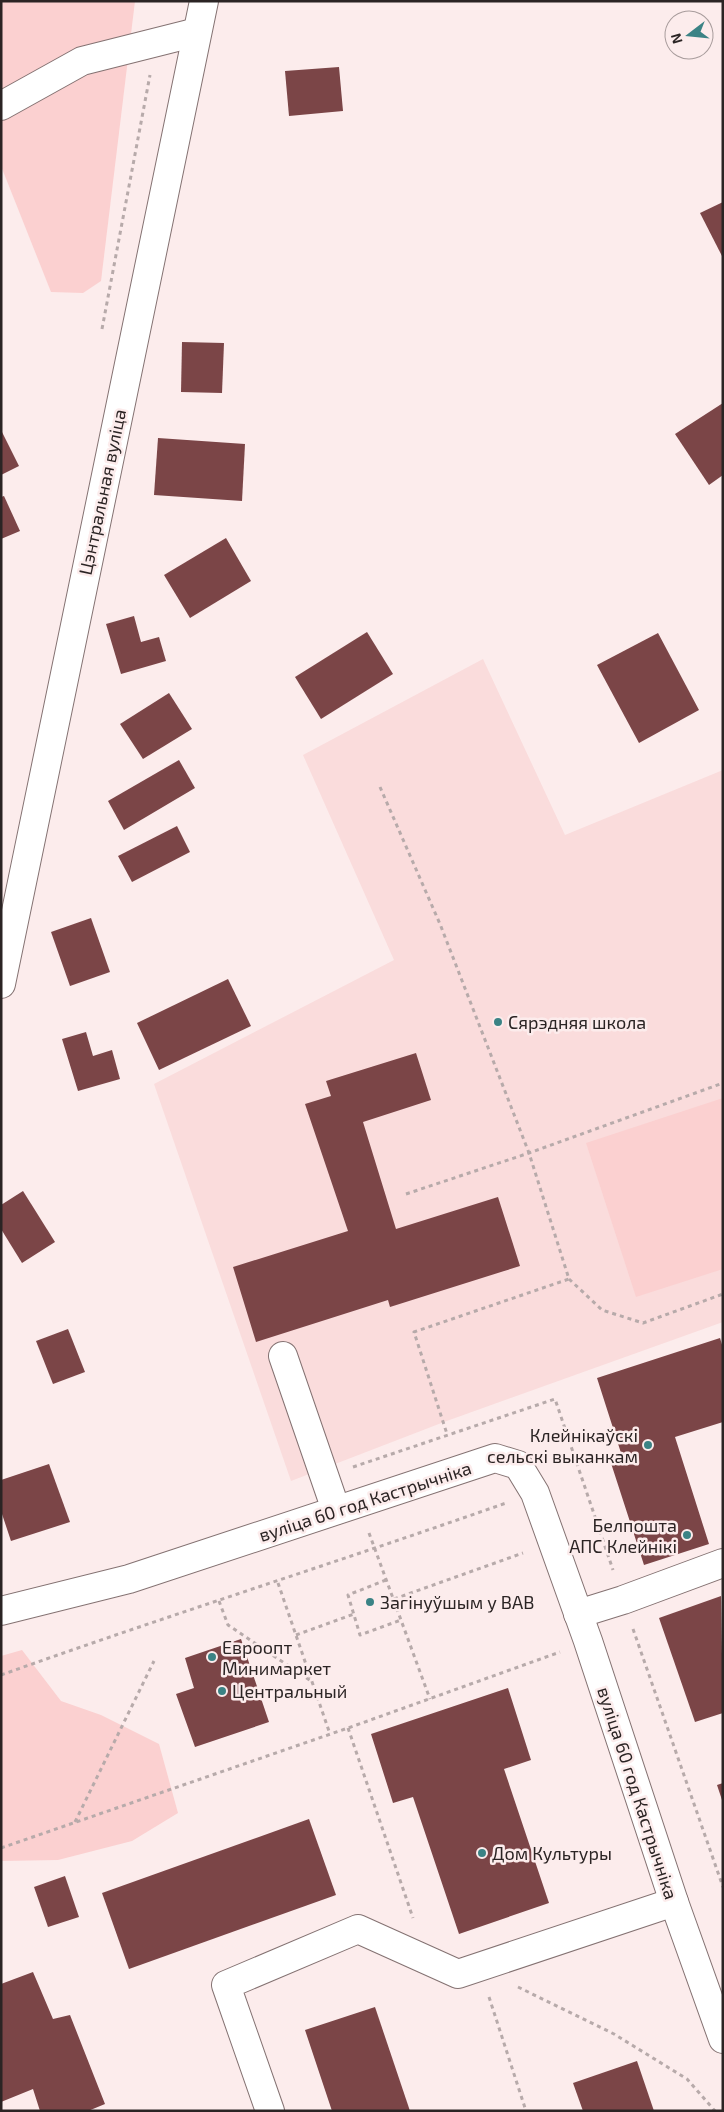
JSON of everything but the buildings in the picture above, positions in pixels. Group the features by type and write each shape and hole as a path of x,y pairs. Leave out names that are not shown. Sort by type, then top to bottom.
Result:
{"street":[{"name":"Цэнтральная вуліца","path":"1,984 204,1"},
{"path":"1,106 82,62 197,32"},
{"path":"283,1356 347,1506"},
{"name":"вуліца 60 год Кастрычніка","path":"1,1611 129,1578 495,1458 518,1465 535,1493 588,1641 674,1902 723,2039"},
{"path":"578,1614 623,1600 723,1563"},
{"path":"270,2111 226,1985 358,1929 458,1974 674,1902"}],"path":[{"path":"380,787 440,924 529,1154 569,1279 602,1310 643,1323 723,1294"},
{"path":"406,1194 529,1154 723,1083"},
{"path":"447,1434 414,1332 569,1279"},
{"path":"430,1699 375,1549 347,1506 347,1470 447,1434 555,1399 723,1887"},
{"path":"1,1675 143,1625 278,1583 535,1493"},
{"path":"394,1600 551,1542"},
{"path":"386,1580 348,1594 360,1636 401,1620"},
{"path":"278,1583 330,1734"},
{"path":"219,1601 228,1625 256,1642 312,1682"},
{"path":"296,1635 354,1614"},
{"path":"1,1848 348,1728 588,1641 633,1629"},
{"path":"75,1823 154,1661"},
{"path":"348,1728 413,1920"},
{"path":"479,1968 526,2111"},
{"path":"479,1968 614,2034 687,2079 715,2111"}],"shaded area":[{"path":"1,1 135,1 101,281 83,293 51,292 1,166"},
{"name":"Сярэдняя школа","path":"483,659 565,835 723,770 723,1322 444,1422 291,1481 154,1084 394,960 303,755"},
{"path":"723,1098 723,1269 636,1297 586,1143"},
{"path":"22,1650 61,1701 101,1715 159,1744 178,1813 132,1841 58,1860 1,1861 1,1656"}],"place":[{"name":"Сярэдняя школа","path":"498,1022"},
{"name":"Клейнікаўскі сельскі выканкам","path":"648,1445"},
{"name":"Белпошта АПС Клейнікі","path":"687,1535"},
{"name":"Загінуўшым у ВАВ","path":"370,1602"},
{"name":"Евроопт Минимаркет","path":"212,1657"},
{"name":"Центральный","path":"222,1691"},
{"name":"Дом Культуры","path":"482,1853"}]}
